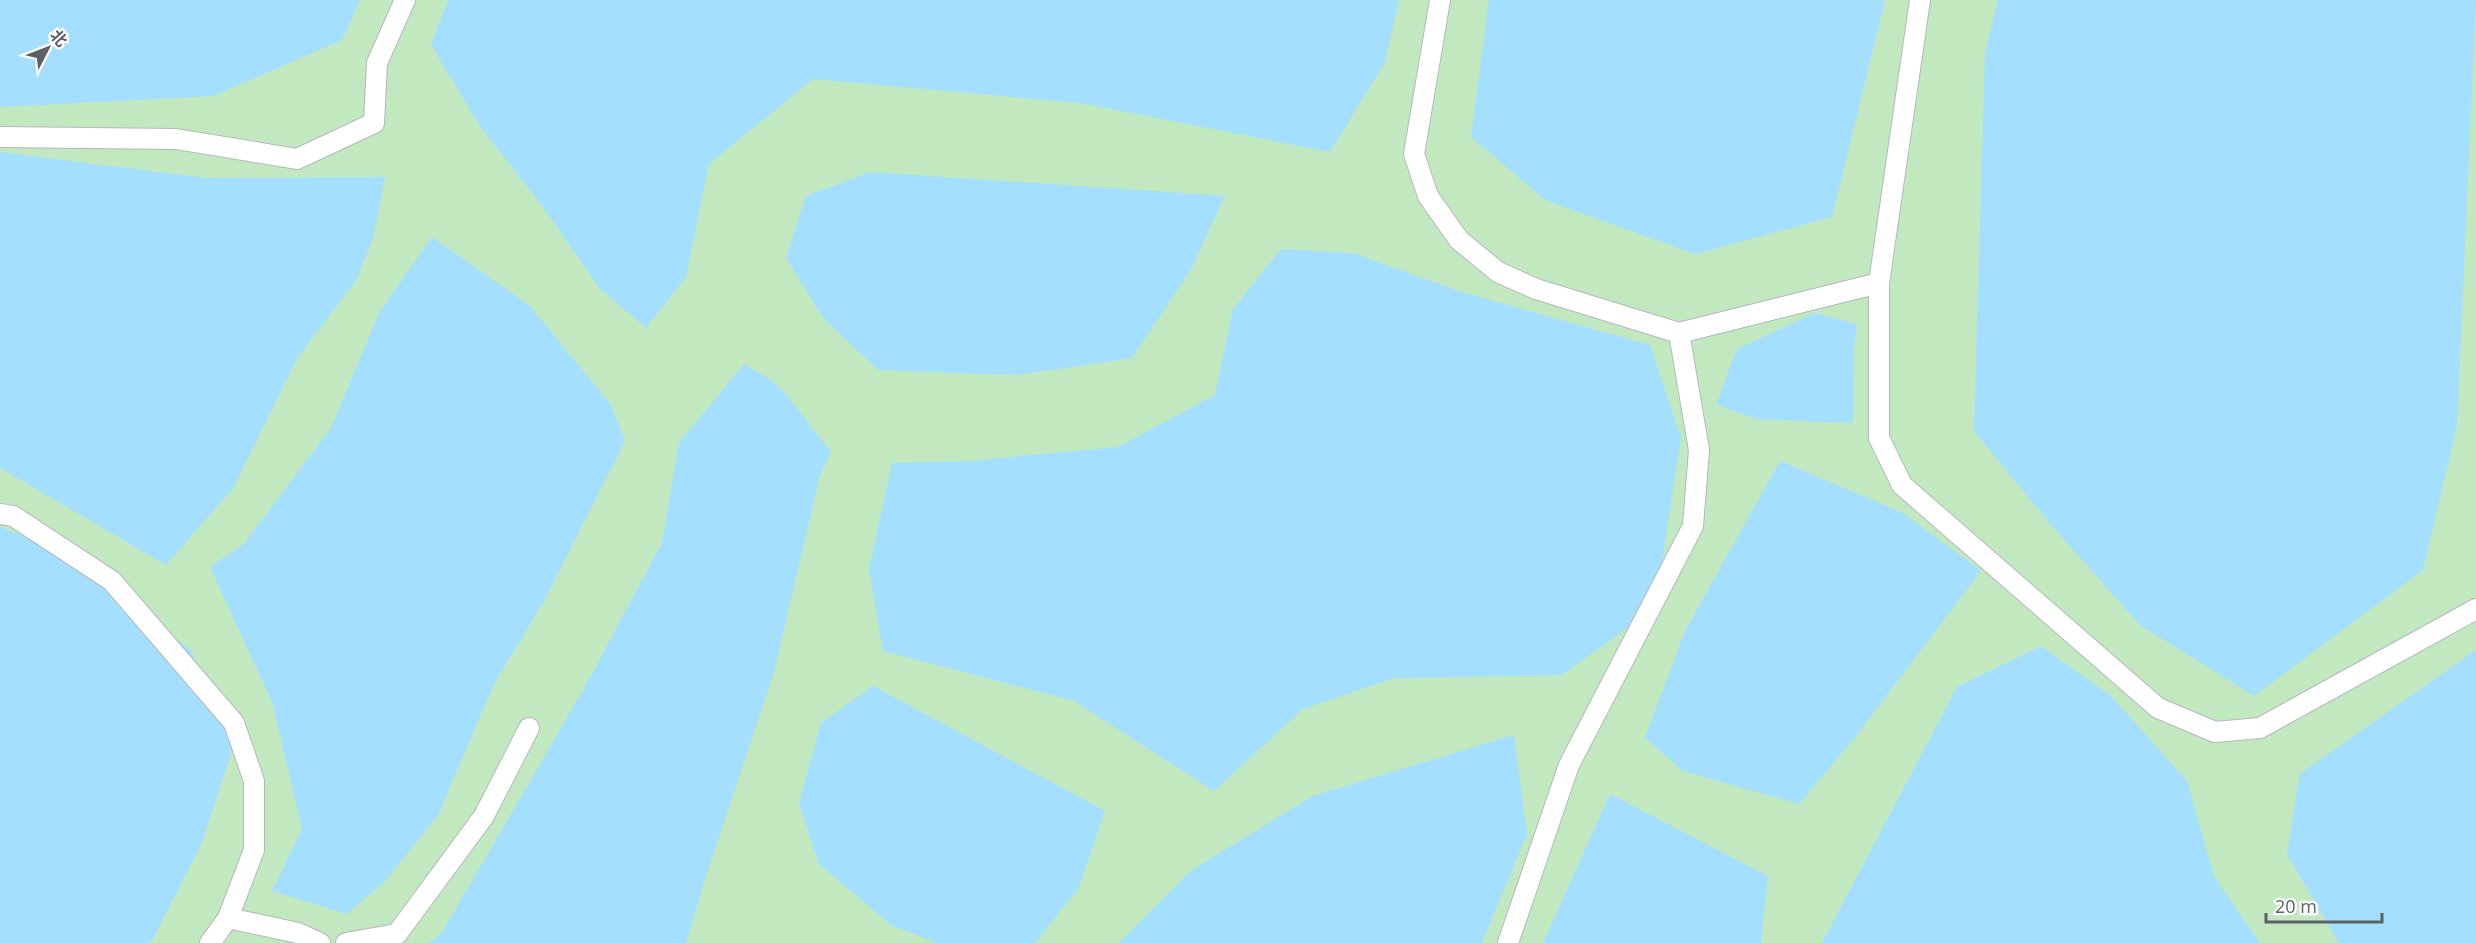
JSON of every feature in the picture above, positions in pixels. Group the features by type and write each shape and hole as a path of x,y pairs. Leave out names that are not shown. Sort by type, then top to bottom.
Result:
{"lane":[{"path":"0,137 176,139 297,159 374,123 377,63 405,0"},
{"path":"1440,0 1414,154 1428,196 1460,240 1498,273 1536,289 1679,333 1879,283"},
{"path":"1920,0 1879,283 1879,438 1902,485 2158,708 2215,732 2260,728 2476,609"},
{"path":"1508,943 1569,765 1693,526 1699,450 1679,333"},
{"path":"0,514 14,516 112,581 234,723 254,781 254,849 228,918 210,943"},
{"path":"346,943 397,934 484,816 529,728"},
{"path":"228,918 298,933 320,943"}],"green space":[{"path":"0,0 2476,0 2476,943 0,943"}],"water":[{"path":"0,0 360,0 342,40 213,96 0,107"},
{"path":"448,0 1399,0 1385,62 1330,152 1081,103 813,79 709,164 686,277 646,328 599,288 544,208 481,128 431,45"},
{"path":"1489,0 1885,0 1832,217 1695,254 1545,200 1471,137"},
{"path":"1998,0 2476,0 2457,426 2423,570 2254,696 2140,625 2051,525 1974,431 1985,54"},
{"path":"0,152 207,178 385,177 373,238 357,279 298,357 233,488 166,565 0,468"},
{"path":"870,172 1225,196 1190,271 1132,358 1018,375 878,370 823,318 786,258 806,196"},
{"path":"432,237 530,306 611,405 625,441 544,601 494,684 438,815 385,881 347,914 272,891 302,829 272,702 210,567 244,544 331,428 380,311"},
{"path":"1281,249 1353,253 1455,290 1650,345 1681,437 1655,608 1562,675 1395,678 1303,709 1214,791 1074,701 883,651 869,569 892,463 969,461 1118,447 1215,395 1233,309"},
{"path":"1814,313 1857,324 1854,349 1853,423 1756,419 1716,404 1737,349"},
{"path":"744,364 771,380 786,394 831,452 820,475 774,672 686,943 429,943 441,934 586,685 662,543 679,443"},
{"path":"1780,461 1903,513 1981,571 1856,736 1799,804 1683,771 1645,738 1685,631"},
{"path":"0,527 46,545 190,649 234,745 202,843 153,939 147,943 0,943"},
{"path":"2041,646 2111,696 2187,781 2214,877 2260,943 1822,943 1957,687"},
{"path":"2476,650 2476,943 2339,943 2287,854 2300,774"},
{"path":"873,686 1105,811 1079,887 1035,943 937,943 891,925 819,864 799,804 821,723"},
{"path":"1514,735 1527,834 1482,943 1119,943 1192,870 1313,796"},
{"path":"1610,794 1768,876 1761,943 1543,943"}]}
